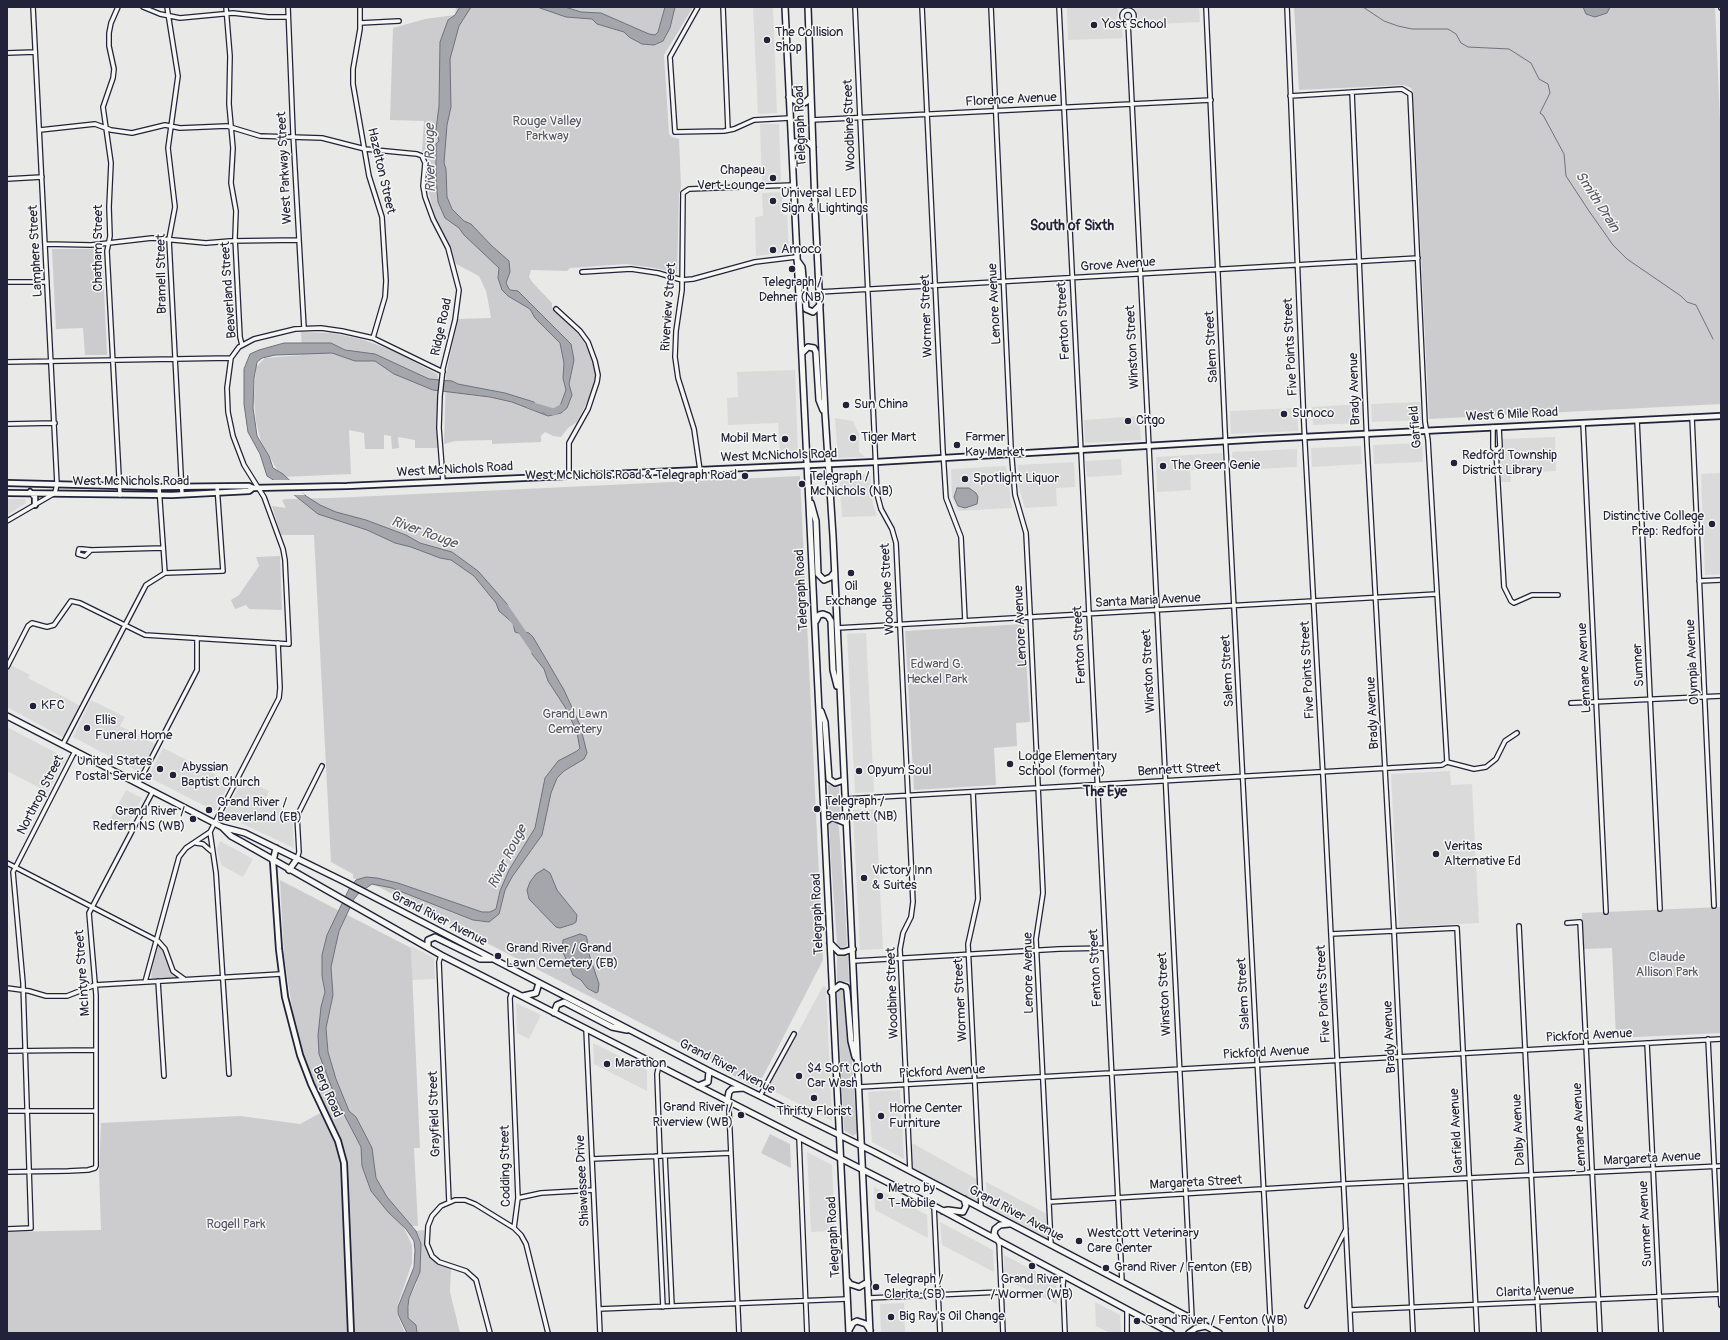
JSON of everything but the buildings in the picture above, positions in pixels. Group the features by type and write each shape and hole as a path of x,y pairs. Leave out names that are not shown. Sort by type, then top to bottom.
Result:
{"main road":[{"name":"Telegraph Road","path":"785,7 806,466 819,706 831,992 849,1332"},
{"name":"Telegraph Road","path":"808,7 825,412 854,961 870,1332"},
{"path":"789,97 801,104 806,102 811,97"},
{"path":"792,146 795,142 802,141 808,142 813,147"},
{"path":"796,258 802,267 806,309 813,312 820,305"},
{"name":"Telegraph Road","path":"802,353 808,347 814,348 816,352 819,400 825,412"},
{"name":"West 6 Mile Road","path":"1304,437 1721,416"},
{"name":"West McNichols Road","path":"8,482 159,487 249,486 258,488 302,488 828,465 1304,437"},
{"path":"8,482 8,493"},
{"path":"26,482 28,492 35,497 35,505"},
{"name":"West McNichols Road","path":"8,493 28,492 160,495 249,491 258,488"},
{"name":"Telegraph Road","path":"808,494 816,521 818,574 824,580 831,577 834,571"},
{"path":"815,623 819,616 823,614 828,616 831,621 833,670 840,699"},
{"path":"819,706 825,722 828,780 836,783 844,780"},
{"name":"Grand River Avenue","path":"7,716 222,827 245,833 345,882 709,1071 910,1170 1219,1333"},
{"path":"824,822 832,817 846,823"},
{"name":"Grand River Avenue","path":"222,827 231,836 273,861 512,992 659,1065 729,1103 934,1206 1171,1333"},
{"path":"273,861 276,848"},
{"path":"289,870 297,859"},
{"name":"Berg Road","path":"273,861 281,974 300,1054 310,1084 338,1141 343,1157 351,1333"},
{"path":"428,947 428,940 435,937 480,959 494,960"},
{"path":"830,943 836,950 841,952 853,949"},
{"path":"522,997 536,993 539,983"},
{"path":"831,992 840,985 846,987 851,1041 858,1068"},
{"path":"554,1013 556,1005 564,1002 612,1027 634,1032"},
{"path":"698,1086 708,1082 709,1071"},
{"path":"729,1103 729,1092 744,1088"},
{"path":"943,1211 948,1210 963,1212 966,1206 964,1199"},
{"path":"999,1242 994,1234 995,1228 1000,1225 1010,1224"},
{"path":"847,1280 850,1284 858,1288 868,1282"},
{"path":"849,1332 853,1323 857,1321 866,1324 870,1332"},
{"path":"1189,1333 1196,1328 1206,1326"}],"street":[{"name":"Lamphere Street","path":"33,7 58,484 54,493"},
{"name":"Chatham Street","path":"118,7 111,23 109,33 109,46 114,69 113,78 103,107 111,163 109,207 110,236 107,251 120,495"},
{"path":"143,7 167,16 190,18 226,14 288,18"},
{"name":"Bramell Street","path":"167,7 167,16 178,76 177,96 168,148 175,206 169,239 182,494"},
{"name":"Beaverland Street","path":"226,7 230,56 229,104 232,128 232,183 236,216 235,241 242,345 231,358 227,388 228,412 233,436 244,465 264,497 283,549 288,644 278,644"},
{"name":"West Parkway Street","path":"288,7 293,138 304,328"},
{"name":"Hazelton Street","path":"360,7 360,23 353,84 369,176 382,217 386,281 385,297 373,338"},
{"path":"698,7 670,57 675,132 728,130 754,120 790,118"},
{"path":"723,7 728,130"},
{"name":"Woodbine Street","path":"855,7 876,462 879,502 892,529 896,543 900,625 913,902 911,917 901,940 900,959 910,1170"},
{"name":"Wormer Street","path":"922,7 943,458 946,498 961,537 965,621"},
{"name":"Lenore Avenue","path":"991,7 1012,454 1015,495 1026,533 1043,892 1042,907 1036,932 1036,951 1051,1245"},
{"name":"Fenton Street","path":"1059,7 1122,1281"},
{"name":"Salem Street","path":"1206,7 1226,441 1272,1333"},
{"name":"Five Points Street","path":"1287,7 1304,437 1323,772 1351,1333"},
{"path":"360,23 399,21"},
{"name":"Winston Street","path":"1128,22 1139,273 1192,1318"},
{"path":"7,53 35,52"},
{"name":"Garfield","path":"1352,92 1402,89 1407,91 1410,97 1426,431 1428,440 1447,762"},
{"path":"1290,96 1352,92"},
{"name":"Brady Avenue","path":"1352,92 1367,434 1401,1056 1405,1181 1413,1333"},
{"name":"Florence Avenue","path":"812,120 1211,100"},
{"path":"40,130 100,124 106,127 132,133 165,125 180,128 227,126 260,136 322,138 365,149"},
{"name":"Ridge Road","path":"365,149 417,154 424,159 423,186 425,197 433,219 448,248 459,290 455,320 442,373 440,396 439,428 443,481"},
{"path":"7,179 42,177"},
{"name":"Riverview Street","path":"700,470 694,429 678,378 675,357 676,331 682,280 684,191 689,189 793,185"},
{"path":"45,244 91,245 152,238 206,243 300,240"},
{"path":"582,272 611,269 637,269 682,280 703,278 755,262 796,258"},
{"name":"Grove Avenue","path":"820,292 1218,268 1418,258"},
{"path":"7,282 47,282"},
{"path":"556,309 580,331 588,342 598,375 588,409 568,443 569,476"},
{"path":"242,345 254,339 304,328 342,331 373,338 386,343 442,373"},
{"path":"7,362 231,358"},
{"name":"Olympia Avenue","path":"1692,417 1714,906"},
{"name":"Sumner","path":"1637,420 1660,909"},
{"path":"7,424 55,423"},
{"name":"Lennane Avenue","path":"1583,423 1606,912"},
{"path":"1493,427 1493,448 1496,450 1504,587 1511,601 1514,603 1532,595 1558,595"},
{"path":"1496,450 1500,447 1499,427"},
{"path":"159,487 165,573 223,571 217,486"},
{"path":"7,521 54,493"},
{"path":"91,550 163,548"},
{"name":"Northrop Street","path":"63,744 144,588 165,573"},
{"path":"1699,581 1721,580"},
{"name":"Santa Maria Avenue","path":"837,628 1437,594"},
{"path":"7,666 28,626 32,623 47,627 54,625 71,601 80,603 146,635 278,644 279,698 210,832 211,852 216,873 229,1074"},
{"path":"138,784 198,670 197,638"},
{"path":"1571,703 1721,696"},
{"path":"1447,762 1474,769 1486,767 1496,758 1505,741 1517,733"},
{"name":"Northrop Street","path":"7,1229 31,1228 23,990 13,873 75,751"},
{"name":"Bennett Street","path":"845,799 1442,765 1447,762"},
{"path":"297,859 297,816 322,766"},
{"name":"McIntyre Street","path":"29,1172 95,1168 95,985 89,913 153,791"},
{"name":"Wormer Street","path":"973,792 978,899 976,913 968,936 968,955 981,1208"},
{"path":"146,982 179,857 186,848 210,832"},
{"path":"195,843 205,845 211,852"},
{"path":"7,863 156,940 165,949 173,971 185,979"},
{"name":"Lennane Avenue","path":"1567,923 1580,922 1600,1333"},
{"name":"Dalby Avenue","path":"1519,926 1539,1333"},
{"name":"Garfield Avenue","path":"1394,931 1457,928 1477,1333"},
{"path":"1331,934 1394,931"},
{"path":"854,961 1105,948"},
{"name":"Grayfield Street","path":"441,954 439,962 449,1202"},
{"path":"7,988 23,990 46,996 68,996 95,985 281,974"},
{"path":"158,981 164,1076"},
{"name":"Codding Street","path":"512,992 510,998 518,1198 514,1228"},
{"name":"Shiawassee Drive","path":"586,1029 600,1333"},
{"path":"760,1096 794,1034"},
{"name":"Pickford Avenue","path":"859,1087 1463,1052 1721,1039"},
{"path":"1708,1040 1721,1305"},
{"name":"Sumner Avenue","path":"1647,1043 1661,1333"},
{"path":"7,1051 96,1050"},
{"path":"659,1065 657,1074 663,1307"},
{"path":"729,1103 739,1333"},
{"path":"7,1112 96,1111"},
{"path":"799,1138 807,1333"},
{"path":"592,1159 731,1153"},
{"path":"660,1156 668,1234 672,1306"},
{"name":"Margareta Avenue","path":"1344,1184 1721,1166"},
{"path":"7,1172 29,1172"},
{"name":"Margareta Street","path":"1049,1202 1344,1184"},
{"path":"518,1198 537,1194 593,1190"},
{"path":"490,1333 480,1289 474,1278 466,1271 446,1266 437,1261 430,1252 427,1244 428,1226 434,1213 449,1202 459,1200 471,1202 514,1228 521,1235 526,1244 548,1333"},
{"path":"934,1206 940,1333"},
{"path":"1307,1306 1346,1228"},
{"path":"660,1235 668,1234"},
{"path":"999,1242 1002,1333"},
{"path":"1064,1276 1065,1333"},
{"path":"869,1298 1001,1292"},
{"name":"Clarita Avenue","path":"1350,1310 1721,1294"},
{"path":"598,1309 847,1299"},
{"path":"1127,1333 1128,1311"}],"shaded area":[{"path":"460,7 471,7 459,26 450,59 451,107 447,125 444,163 446,169 447,197 452,209 464,221 471,224 509,261 510,272 506,283 510,290 518,291 571,344 574,360 569,384 572,395 567,408 561,413 548,416 512,402 490,397 433,390 394,374 375,361 355,361 332,353 275,355 262,358 257,362 254,378 253,408 257,436 269,456 273,468 283,474 306,496 320,505 336,512 366,520 406,535 420,543 452,552 478,571 507,604 511,615 517,620 520,631 529,633 533,637 564,690 580,725 587,753 584,759 564,771 557,778 551,793 542,835 512,877 505,890 499,914 489,922 473,920 392,888 372,884 359,893 354,899 339,931 331,967 333,995 326,1028 328,1052 336,1079 349,1111 356,1117 372,1148 376,1178 387,1197 416,1231 421,1244 420,1272 409,1298 408,1306 408,1318 416,1325 417,1333 407,1333 398,1314 398,1307 414,1267 414,1241 406,1229 388,1212 371,1191 362,1166 361,1147 336,1099 319,1054 318,1035 321,1007 325,992 322,976 322,955 327,935 349,889 356,880 366,877 398,883 482,912 490,912 496,909 500,891 509,870 535,828 545,778 558,761 580,748 577,732 565,707 548,681 544,669 532,654 533,644 528,636 515,632 513,623 499,611 496,603 474,576 451,560 440,558 411,547 395,543 367,530 318,514 283,486 267,476 260,454 248,432 244,404 244,369 250,354 259,350 284,343 331,343 345,350 375,354 429,379 452,381 458,384 505,393 534,402 541,411 545,413 559,409 566,390 563,378 564,363 560,343 535,318 530,309 508,296 502,290 498,278 499,268 464,235 459,228 445,218 438,202 436,144 439,141 436,130 439,106 440,42 448,20 455,15"},
{"path":"537,7 565,7 581,12 601,13 649,34 655,35 658,32 665,7 675,7 670,28 663,41 654,45 642,44 629,37 624,32 597,24 592,19 566,17"},
{"path":"753,7 773,7 777,113 758,114"},
{"name":"Yost School","path":"1067,7 1119,7 1116,18 1122,26 1123,38 1068,40"},
{"name":"Yost School","path":"1134,7 1199,7 1200,22 1135,25 1138,15"},
{"path":"1583,7 1610,7 1607,13 1595,17 1586,14"},
{"path":"760,124 779,124 781,181 762,182"},
{"path":"782,192 783,215 787,215 789,252 756,256 755,217 763,216 762,193"},
{"path":"795,370 798,455 780,456 778,423 728,425 727,398 738,397 737,372"},
{"path":"1420,402 1421,420 1372,422 1371,404"},
{"path":"1360,404 1361,423 1313,425 1312,407"},
{"path":"1297,408 1298,431 1231,434 1230,411"},
{"path":"1139,416 1141,440 1085,443 1084,420"},
{"path":"835,418 853,421 859,434 859,452 865,457 838,458"},
{"path":"1555,437 1556,471 1511,473 1511,482 1501,482 1499,439"},
{"path":"1422,443 1423,462 1374,464 1373,445"},
{"path":"1361,446 1362,464 1312,467 1311,448"},
{"path":"1297,449 1297,467 1233,470 1232,452"},
{"path":"1222,453 1223,469 1190,470 1191,490 1157,492 1156,457"},
{"path":"1121,459 1122,475 1087,477 1085,461"},
{"path":"1074,462 1075,487 1056,488 1057,506 1025,508 1019,488 1018,465"},
{"path":"1006,466 1012,508 958,511 952,496 951,469"},
{"name":"Distinctive College Prep: Redford","path":"1721,473 1721,574 1705,575 1701,474"},
{"path":"870,474 873,505 877,516 842,517 839,476"},
{"path":"957,488 969,488 976,493 978,497 977,504 965,508 958,506 954,497"},
{"path":"7,499 25,499 26,503 7,515"},
{"path":"866,633 874,792 855,793 847,634"},
{"path":"9,664 30,675 28,678 81,706 64,738 7,707 7,668"},
{"path":"91,700 125,717 120,726 155,744 139,772 73,737"},
{"path":"7,727 66,758 48,792 7,771"},
{"path":"163,748 230,782 215,811 148,777"},
{"name":"Veritas Alternative Ed","path":"1450,771 1451,785 1472,784 1479,923 1399,927 1391,774"},
{"path":"243,779 269,791 265,800 292,814 294,848 224,815"},
{"path":"126,790 142,798 124,831 108,823"},
{"path":"876,809 883,949 860,950 853,810"},
{"path":"220,841 253,859 243,877 221,865 217,849"},
{"path":"544,869 550,873 557,890 577,915 576,922 573,924 560,928 556,927 529,899 527,890 530,882 536,874"},
{"path":"580,934 586,936 587,939 589,954 599,984 598,992 596,993 587,988 581,980 573,975 562,950 563,940"},
{"path":"411,946 434,958 435,979 412,980"},
{"path":"823,986 826,987 832,1121 768,1088"},
{"path":"516,1003 541,1015 529,1039 517,1033"},
{"path":"593,1043 647,1070 647,1091 594,1064"},
{"path":"900,1090 904,1159 872,1142 868,1092"},
{"path":"914,1144 978,1180 980,1206 911,1170 911,1145"},
{"path":"807,1152 832,1165 835,1231 811,1232"},
{"path":"986,1182 1049,1215 1050,1244 987,1210"},
{"path":"874,1187 927,1215 928,1238 875,1210"},
{"path":"940,1222 993,1250 994,1272 942,1245"},
{"path":"1004,1255 1056,1282 1057,1304 1007,1280 1007,1277 1004,1276"},
{"path":"1095,1302 1120,1315 1121,1333 1110,1333 1096,1326"},
{"path":"904,1303 905,1333 881,1333 880,1304"}],"green space":[{"name":"Rouge Valley Parkway","path":"456,7 693,7 664,55 669,134 672,137 679,139 681,187 679,195 677,273 626,264 570,268 567,271 531,270 529,277 533,283 552,303 552,307 578,334 585,344 590,354 596,376 591,394 577,422 568,428 561,437 553,436 545,432 541,436 541,442 492,444 492,440 455,441 444,444 446,374 458,319 491,318 486,291 479,276 456,264 447,240 434,215 427,184 429,162 427,156 422,151 424,121 390,120 393,28 425,19 455,15"},
{"path":"1294,7 1715,7 1721,144 1721,404 1429,419 1413,92 1411,88 1404,85 1299,90"},
{"path":"52,249 102,249 107,355 85,355 83,328 56,329"},
{"path":"301,332 332,333 361,339 394,351 437,374 438,448 415,448 415,440 398,437 399,448 392,449 391,436 384,435 384,449 365,449 364,433 349,430 351,474 281,477 261,441 256,422 254,398 256,367 265,358 302,355"},
{"name":"Grand Lawn Cemetery","path":"800,476 823,960 757,1088 713,1065 714,1061 379,887 353,878 353,874 331,862 314,535 281,535 272,506 286,508 282,500 286,499"},
{"path":"280,556 282,610 249,609 246,605 235,609 231,600 239,595 259,566 256,557"},
{"name":"Edward G. Heckel Park","path":"1024,624 1030,722 1016,723 1017,746 994,748 996,785 914,790 905,631"},
{"path":"828,785 839,786 840,813 829,813"},
{"path":"833,819 837,821 839,828 845,908 847,945 842,949 837,944 831,860 829,824"},
{"name":"Rogell Park","path":"280,880 411,948 420,1148 414,1148 418,1226 403,1226 412,1245 412,1263 397,1307 397,1314 405,1333 7,1333 7,1232 101,1230 99,1171 101,1123 240,1116 300,1124 326,1110 308,1074 295,1027 284,956"},
{"name":"Claude Allison Park","path":"1721,907 1721,1033 1616,1038 1612,948 1583,949 1582,913"},
{"path":"156,941 162,946 169,966 178,976 177,978 154,979 151,977"},
{"path":"837,954 848,956 849,982 837,982"},
{"path":"840,989 844,989 847,996 857,1131 853,1136 844,1130 837,994"},
{"path":"770,1134 790,1144 791,1168 761,1153"},
{"path":"424,1230 424,1240 430,1256 442,1266 451,1268 450,1292 460,1333 417,1333 417,1330 408,1318 409,1298 416,1285 421,1265 419,1237 416,1231"}],"pier":[{"path":"269,480 292,480 305,495 291,495"}],"waterway":[{"name":"Smith Drain","path":"1363,7 1384,21 1398,26 1412,29 1448,29 1456,34 1461,43 1468,47 1509,49 1531,63 1539,79 1548,84 1550,93 1540,113 1543,115 1564,154 1566,176 1589,211 1613,245 1627,259 1681,296 1687,302 1696,305 1713,339"},
{"name":"River Rouge","path":"530,405 554,412 561,408"},
{"name":"River Rouge","path":"505,607 537,654"}],"place":[{"name":"Yost School","path":"1094,25"},
{"name":"The Collision Shop","path":"767,40"},
{"name":"Chapeau Vert Lounge","path":"773,178"},
{"name":"Universal LED Sign & Lightings","path":"773,201"},
{"name":"Amoco","path":"773,250"},
{"name":"Telegraph / Dehner (NB)","path":"792,269"},
{"name":"Sun China","path":"846,405"},
{"name":"Sunoco","path":"1284,414"},
{"name":"Citgo","path":"1128,421"},
{"name":"Tiger Mart","path":"853,438"},
{"name":"Mobil Mart","path":"785,439"},
{"name":"Farmer Kay Market","path":"957,445"},
{"name":"Redford Township District Library","path":"1454,463"},
{"name":"The Green Genie","path":"1163,466"},
{"name":"West McNichols Road & Telegraph Road","path":"745,476"},
{"name":"Spotlight Liquor","path":"965,479"},
{"name":"Telegraph / McNichols (NB)","path":"802,484"},
{"name":"Distinctive College Prep: Redford","path":"1712,524"},
{"name":"Oil Exchange","path":"851,573"},
{"name":"KFC","path":"33,706"},
{"name":"Ellis Funeral Home","path":"87,728"},
{"name":"Lodge Elementary School (former)","path":"1010,764"},
{"name":"United States Postal Service","path":"160,769"},
{"name":"Opyum Soul","path":"859,771"},
{"name":"Abyssian Baptist Church","path":"173,775"},
{"name":"Telegraph / Bennett (NB)","path":"817,809"},
{"name":"Grand River / Beaverland (EB)","path":"209,810"},
{"name":"Grand River / Redfern NS (WB)","path":"193,819"},
{"name":"Veritas Alternative Ed","path":"1436,854"},
{"name":"Victory Inn & Suites","path":"864,878"},
{"name":"Grand River / Grand Lawn Cemetery (EB)","path":"498,956"},
{"name":"Marathon","path":"607,1064"},
{"name":"$4 Soft Cloth Car Wash","path":"799,1076"},
{"name":"Thrifty Florist","path":"814,1098"},
{"name":"Grand River / Riverview (WB)","path":"741,1115"},
{"name":"Home Center Furniture","path":"881,1116"},
{"name":"Metro by T-Mobile","path":"880,1196"},
{"name":"Westcott Veterinary Care Center","path":"1079,1241"},
{"name":"Grand River / Wormer (WB)","path":"1032,1266"},
{"name":"Grand River / Fenton (EB)","path":"1106,1268"},
{"name":"Telegraph / Clarita (SB)","path":"876,1287"},
{"name":"Big Ray's Oil Change","path":"891,1317"},
{"name":"Grand River / Fenton (WB)","path":"1137,1321"}],"district":[{"name":"South of Sixth","path":"1072,226"},
{"name":"The Eye","path":"1105,792"}]}
